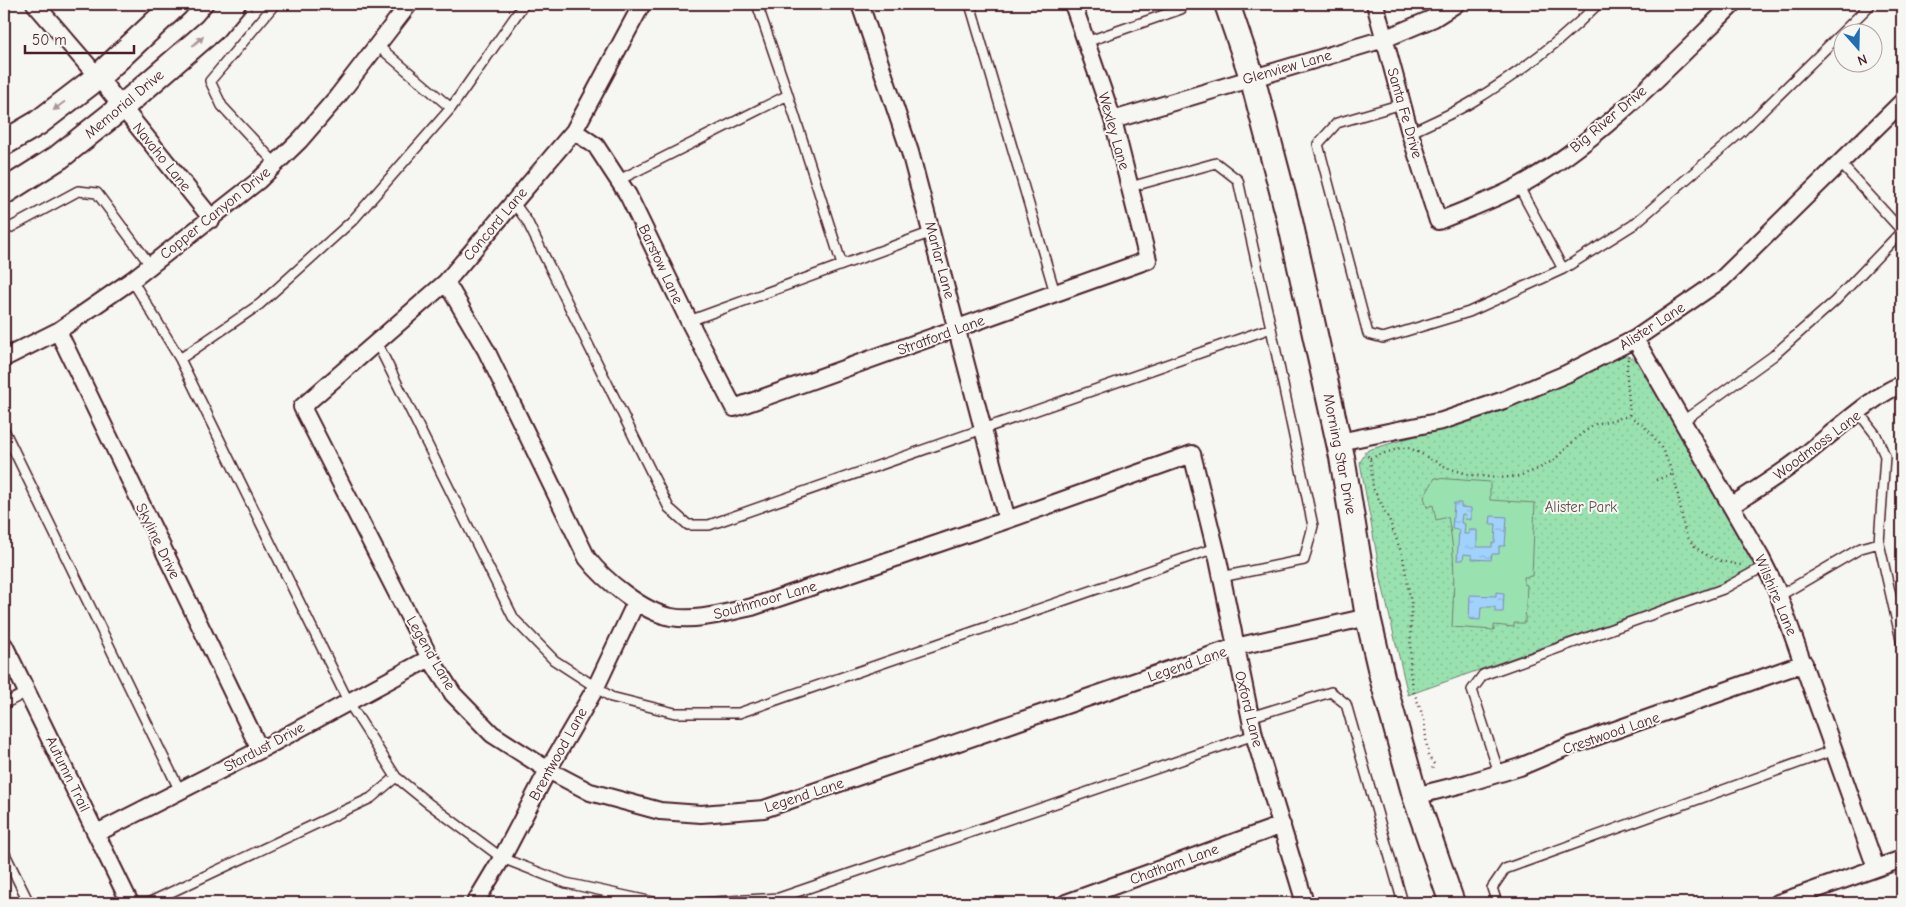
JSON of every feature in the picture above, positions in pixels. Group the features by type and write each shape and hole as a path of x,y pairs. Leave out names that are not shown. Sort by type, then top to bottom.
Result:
{"street":[{"name":"Navaho Lane","path":"35,4 98,77 212,219"},
{"path":"4,143 38,123 98,77 176,4"},
{"name":"Memorial Drive","path":"4,192 59,157 122,107 211,30 233,4"},
{"name":"Copper Canyon Drive","path":"4,358 58,331 132,280 212,219 276,164 338,96 409,4"},
{"name":"Concord Lane","path":"302,407 446,282 574,132 642,4"},
{"name":"Marlar Lane","path":"860,4 910,152 958,329 982,429 1008,520"},
{"name":"Wexley Lane","path":"1073,4 1114,120 1148,260"},
{"name":"Morning Star Drive","path":"1227,4 1252,77 1290,221 1339,442 1368,616 1383,681 1415,796 1452,903"},
{"name":"Santa Fe Drive","path":"1375,4 1410,133 1438,221"},
{"name":"Glenview Lane","path":"1114,120 1252,77 1384,39 1426,22 1456,4"},
{"name":"Big River Drive","path":"1438,221 1518,186 1590,138 1651,84 1733,4"},
{"name":"Alister Lane","path":"1339,442 1442,421 1504,400 1566,374 1635,339 1721,280 1902,102"},
{"name":"Barstow Lane","path":"574,132 596,146 619,180 644,227 688,321 734,408"},
{"name":"Stratford Lane","path":"734,408 1148,260"},
{"name":"Southmoor Lane","path":"446,282 486,350 587,558 598,573 636,602 671,617 710,616 752,606 1008,520 1192,454"},
{"name":"Skyline Drive","path":"58,331 260,750"},
{"name":"Wilshire Lane","path":"1635,339 1731,506 1761,569 1779,596 1876,868"},
{"name":"Woodmoss Lane","path":"1731,506 1794,464 1895,387 1902,385"},
{"name":"Legend Lane","path":"302,407 430,658 453,694 492,734 548,770 590,792 660,811 701,814 764,809 1235,647 1368,616"},
{"name":"Oxford Lane","path":"1192,454 1215,548 1254,735 1305,903"},
{"name":"Brentwood Lane","path":"475,903 502,858 548,770 595,689 636,602"},
{"name":"Autumn Trail","path":"4,645 130,903"},
{"name":"Stardust Drive","path":"97,833 260,750 430,658"},
{"name":"Crestwood Lane","path":"1415,796 1499,773 1804,663"},
{"name":"Chatham Lane","path":"1066,903 1282,825"},
{"path":"1778,903 1902,859"}],"lane":[{"path":"275,4 210,81 222,106 276,164"},
{"path":"180,359 260,304 353,220 451,108 524,4"},
{"path":"757,4 842,265"},
{"path":"970,4 1056,293"},
{"path":"1086,42 1181,9 1180,4"},
{"path":"1410,133 1470,103 1521,70 1570,32 1598,4"},
{"path":"1402,104 1337,124 1318,144 1368,334 1383,338 1469,312 1563,269 1633,225 1741,132 1871,4"},
{"path":"378,46 451,108"},
{"path":"619,180 788,96"},
{"path":"1130,186 1216,163 1238,180 1313,526 1304,560 1221,577"},
{"path":"1682,421 1773,356 1835,301 1902,232 1840,164"},
{"path":"1518,186 1563,269"},
{"path":"4,231 78,191 96,193 151,266"},
{"path":"514,203 527,221 669,508 688,525 709,525 1271,328"},
{"path":"688,321 932,232"},
{"path":"132,280 180,359 349,703 396,777 502,858 566,883 658,903"},
{"path":"377,343 514,619 554,660 595,689 611,697 675,713 740,713 1215,548"},
{"path":"1859,413 1876,435 1885,456 1879,543 1902,644"},
{"path":"4,430 180,791"},
{"path":"1779,596 1861,548 1879,543"},
{"path":"1499,773 1472,690 1484,675 1723,589 1761,569"},
{"path":"4,704 27,692"},
{"path":"1250,716 1331,692 1346,704 1403,903"},
{"path":"698,903 779,898 1254,735"},
{"path":"1498,903 1492,888 1505,869 1834,750"},
{"path":"148,903 371,798 396,777"},
{"path":"4,852 29,903"}],"path":[{"path":"1628,359 1626,369 1630,400 1629,416"},
{"path":"1370,458 1400,448 1410,448 1448,468 1471,475 1499,478 1519,476 1538,469 1554,460 1596,424 1629,416 1650,431 1672,474 1682,523 1694,546 1723,561 1761,569"},
{"path":"1364,452 1370,458 1373,488 1396,536 1409,585 1411,603 1410,672 1414,692 1424,719 1428,756 1434,764 1432,768"},
{"path":"1656,480 1672,474"}],"shaded area":[{"path":"4,877 17,903 4,903"}],"green space":[{"name":"Alister Park","path":"1624,355 1633,358 1639,363 1756,563 1751,570 1714,587 1408,695 1382,584 1360,462 1368,450 1507,409"},
{"path":"1435,478 1490,482 1490,500 1535,503 1532,576 1524,577 1524,584 1527,585 1525,623 1514,623 1514,627 1494,625 1494,630 1452,627 1453,558 1448,517 1436,520 1433,505 1427,507 1424,497"}],"water":[{"path":"1454,503 1461,503 1461,507 1471,508 1471,520 1465,519 1466,515 1462,514 1461,523 1465,524 1464,534 1469,534 1469,530 1477,530 1477,547 1492,547 1492,543 1495,543 1496,524 1490,524 1491,516 1507,517 1505,546 1499,546 1499,554 1492,554 1491,560 1472,559 1472,555 1464,554 1463,560 1457,560 1459,530 1452,529"},
{"path":"1496,592 1504,593 1503,612 1495,612 1495,607 1481,607 1480,620 1469,619 1470,595 1496,596"}]}
